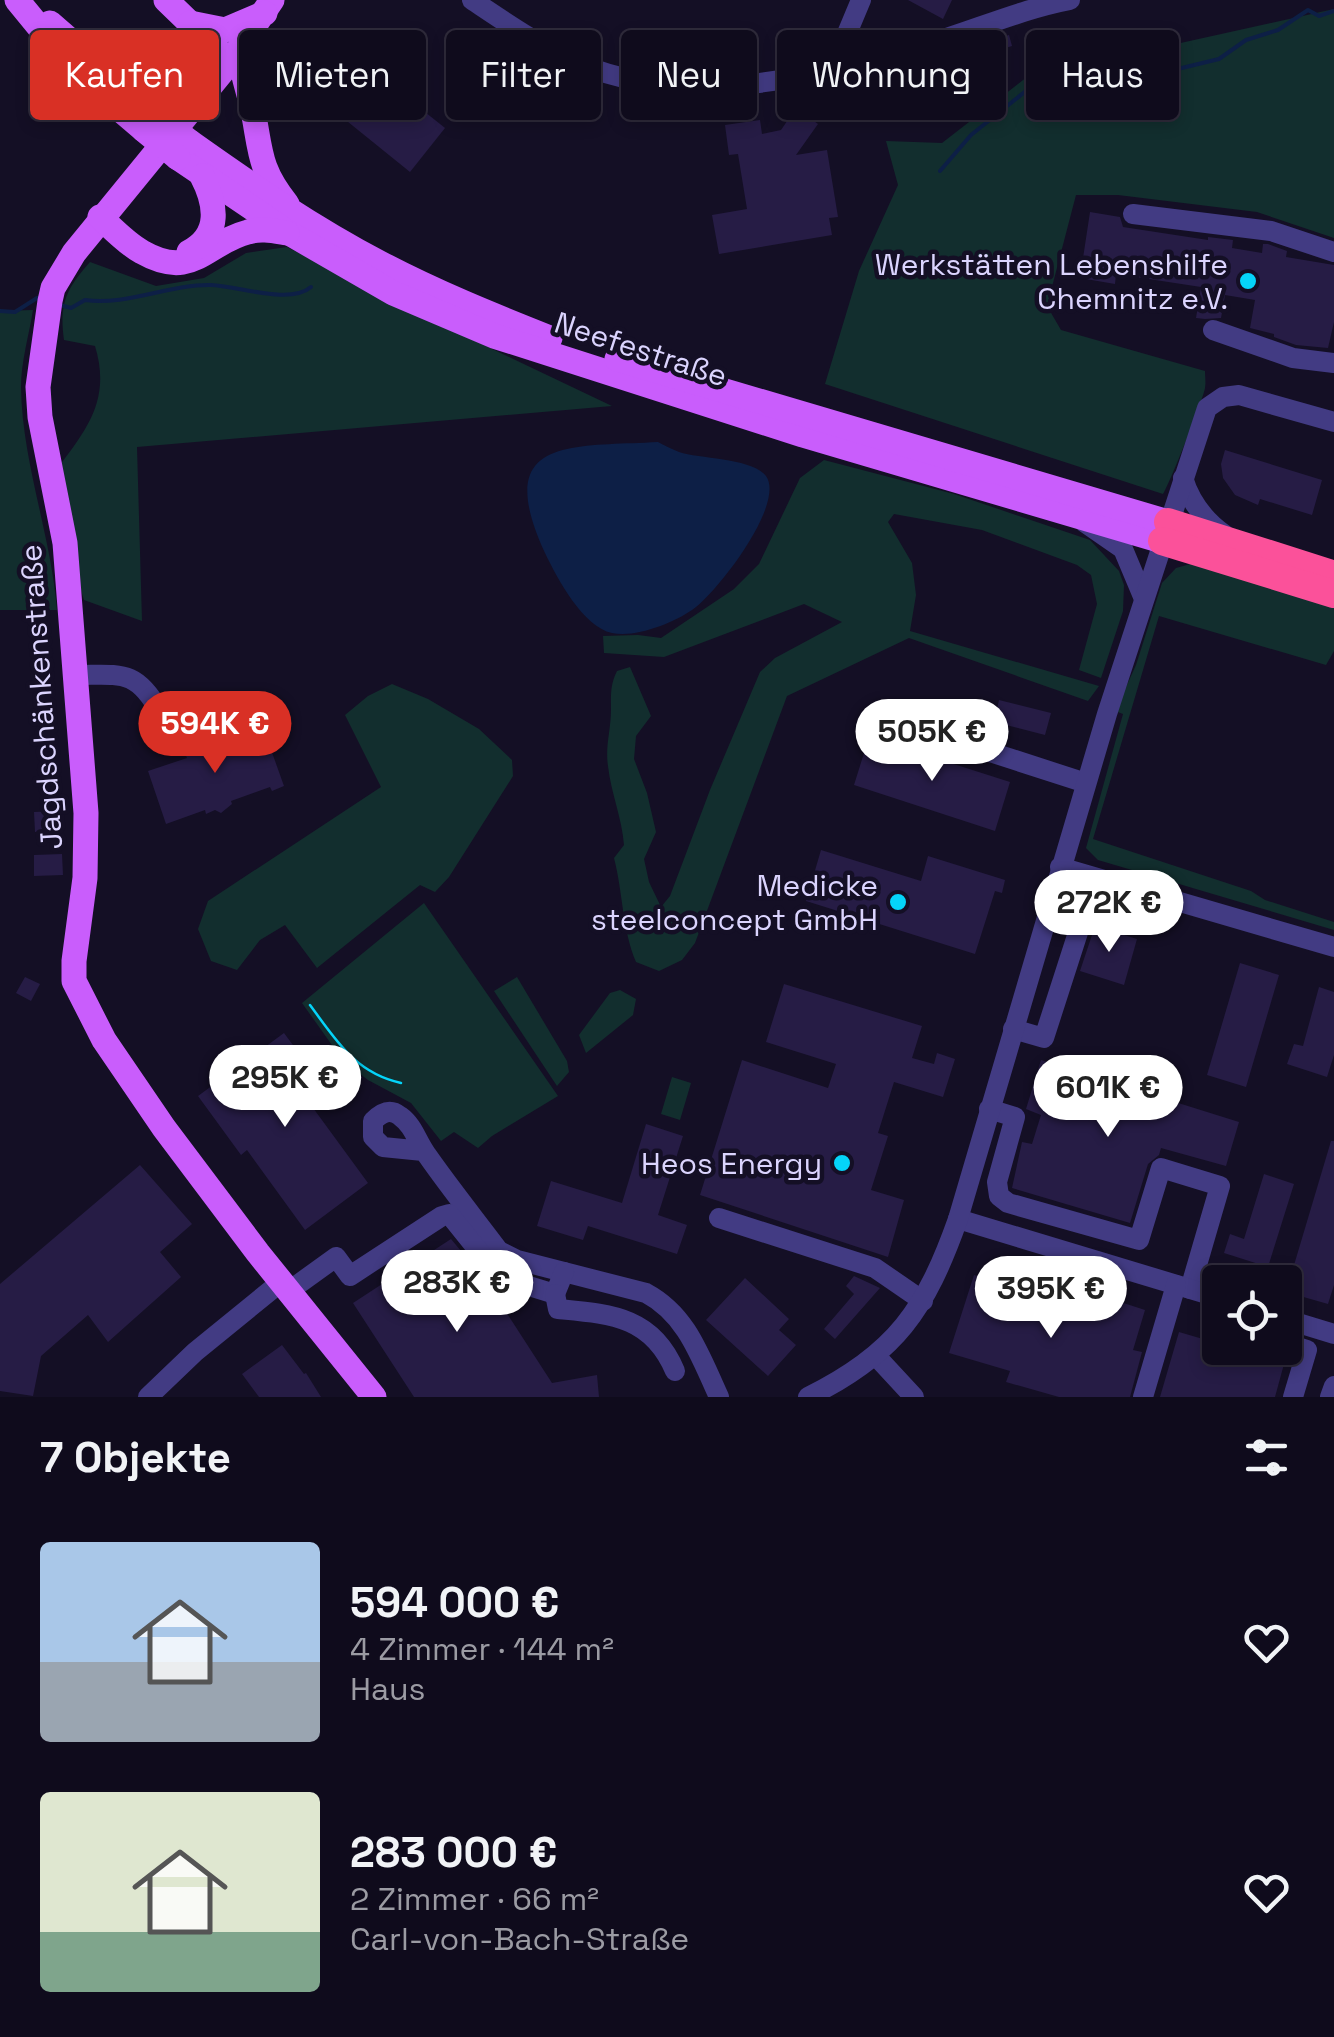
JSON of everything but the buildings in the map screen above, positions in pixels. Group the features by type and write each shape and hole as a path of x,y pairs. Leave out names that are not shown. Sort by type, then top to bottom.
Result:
{"highway":[{"name":"Neefestraße","path":"1165,532 1238,545 1334,574"},
{"name":"Neefestraße","path":"1165,532 1334,594"}],"main road":[{"name":"Neefestraße","path":"20,0 57,30"},
{"name":"Neefestraße","path":"20,0 76,72 393,294 494,336 647,386 1078,517 1165,532"},
{"path":"54,0 68,30"},
{"path":"100,217 138,250 161,261 193,262 253,230 293,224 259,158 253,111 234,57 166,0"},
{"path":"189,23 225,30 268,6"},
{"name":"Jagdschänkenstraße","path":"268,6 234,57 100,217 54,288 38,387 40,417 65,543 76,675 86,857 74,981 94,1024 122,1069 374,1397"},
{"name":"Neefestraße","path":"184,150 202,176 293,224 467,304 564,343 1165,532"},
{"path":"161,261 196,249 212,228 214,206 202,176"}],"street":[{"path":"472,0 577,62 652,83 723,86 777,80"},
{"path":"849,30 861,0"},
{"path":"973,30 1070,0"},
{"path":"1133,214 1271,231 1334,252"},
{"path":"1214,330 1292,358 1334,363"},
{"path":"808,1397 876,1356 915,1314 938,1275 958,1219 1086,782 1207,408 1223,396 1254,397 1334,422"},
{"path":"1183,478 1205,519 1238,545"},
{"path":"1078,517 1124,550 1144,599"},
{"path":"76,675 120,675 133,680 147,689 160,712"},
{"path":"919,729 1086,782"},
{"path":"1060,867 1334,947"},
{"path":"1012,1029 1044,1038 1083,916 1095,911 1132,921 1139,890"},
{"path":"989,1109 1015,1117 997,1182 999,1196 1008,1203 1139,1240 1161,1168 1220,1186 1143,1397"},
{"path":"423,1150 499,1251 517,1260 646,1293 661,1301 686,1328 719,1397"},
{"path":"148,1397 195,1352 285,1286 336,1257 350,1276 449,1214 494,1270 555,1294"},
{"path":"719,1218 875,1268 922,1301"},
{"path":"958,1219 1202,1293"},
{"path":"564,1272 555,1294 558,1309 617,1315 640,1326 667,1352 675,1371"},
{"path":"1302,1324 1334,1334"},
{"path":"1293,1397 1307,1350 1302,1349"},
{"path":"876,1356 914,1397"},
{"path":"1330,1397 1334,1386"}],"green space":[{"path":"1334,9 1334,238 1257,212 1118,195 1076,195 1047,306 1061,330 1205,371 1203,395 1163,494 825,384 859,271 898,185 886,141 942,143 972,120 1006,120 1006,93 1026,78 1026,120 1179,120 1179,43"},
{"path":"287,247 612,406 137,447 142,621 84,600 57,469 94,412 100,382 95,346 64,340 64,307 70,289 90,262 156,286 204,278 246,253"},
{"path":"33,310 21,378 23,415 57,610 0,610 0,311"},
{"path":"824,460 954,494 1090,540 1119,571 1124,585 1123,611 1101,678 1079,670 1097,604 1091,575 1077,565 982,530 894,514 888,522 912,563 916,595 910,631 1099,686 1088,701 909,638 787,696 695,943 682,960 659,971 636,962 614,858 624,845 607,759 611,690 617,671 630,667 651,716 636,736 634,759 656,832 644,859 661,907 670,896 760,672 775,658 842,622 804,604 664,657 604,653 603,636 661,638 734,589 759,564 800,478"},
{"path":"1194,563 1334,602 1334,651 1326,665 1159,616 1093,839 1334,922 1334,930 1098,860 1086,848 1123,714 1115,711 1136,665 1162,583 1176,568"},
{"path":"392,684 428,699 479,729 512,760 513,776 449,877 435,892 420,885 317,968 285,925 260,940 237,970 211,961 198,929 208,901 381,787 345,715 368,696"},
{"path":"424,903 558,1096 478,1148 454,1132 441,1141 411,1103 344,1062 302,1003"},
{"path":"517,977 567,1061 569,1072 557,1086 494,991"},
{"path":"620,990 636,999 633,1015 586,1053 579,1035 610,993"},
{"path":"672,1077 691,1083 680,1120 661,1114"}],"water":[{"path":"658,442 679,452 738,462 759,470 766,476 770,489 766,506 746,548 703,601 675,620 654,628 612,633 581,612 556,575 531,515 528,487 534,468 548,456 569,448"}],"waterway":[{"path":"940,171 971,135 1027,90 1054,88 1079,93 1104,79 1132,80 1219,59 1246,40 1278,30 1308,10 1319,16 1334,11"},
{"path":"60,305 71,308 85,300 116,300 195,286 277,295 311,287"},
{"path":"0,311 15,312 41,299"}],"tram line":[{"path":"310,1005 359,1063 401,1083"}],"place":[{"name":"Werkstätten Lebenshilfe Chemnitz e.V.","path":"1248,281"},
{"name":"Medicke steelconcept GmbH","path":"898,902"},
{"name":"Heos Energy","path":"842,1163"}]}
